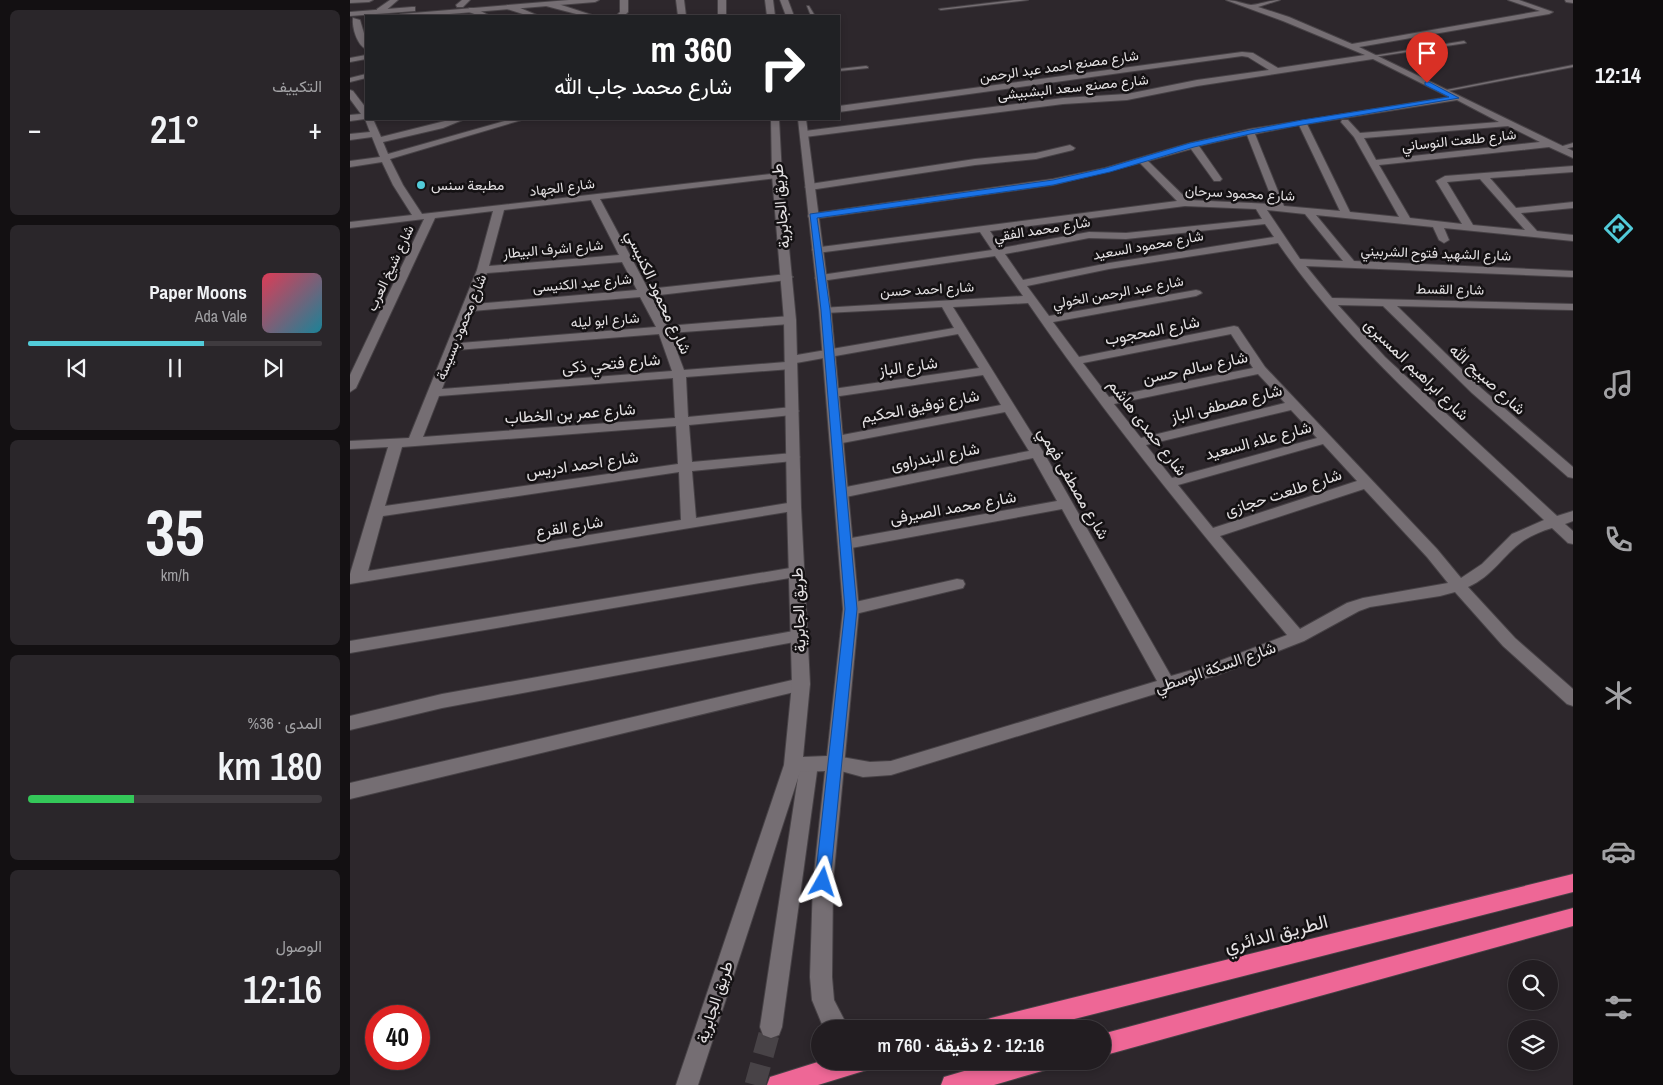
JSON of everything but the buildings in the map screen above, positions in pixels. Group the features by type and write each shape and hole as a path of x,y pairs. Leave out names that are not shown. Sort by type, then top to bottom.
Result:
{"highway":[{"name":"الطريق الدائري","path":"1027,1020 1573,882"},
{"path":"1111,1043 1573,917"},
{"path":"778,1085 830,1070"},
{"path":"952,1085 1008,1070"}],"street":[{"path":"350,1 369,0"},
{"path":"380,11 394,0"},
{"path":"362,44 353,17 380,11 463,2 518,0"},
{"path":"431,15 595,0"},
{"path":"621,15 624,12 624,0"},
{"path":"680,0 682,15"},
{"path":"722,0 722,15"},
{"path":"769,0 771,15"},
{"path":"784,0 790,15"},
{"path":"1230,0 1294,22 1352,46 1573,155"},
{"path":"1251,7 1276,0"},
{"path":"1352,46 1549,12 1512,0"},
{"path":"1569,0 1573,1"},
{"path":"549,4 588,15"},
{"path":"510,7 532,15"},
{"path":"472,10 484,15"},
{"name":"شارع مصنع احمد عبد الرحمن","path":"840,109 1242,54 1250,55 1279,72"},
{"name":"شارع مصنع سعد البشبيشى","path":"803,126 1063,101 1127,97 1197,83 1374,56"},
{"path":"350,60 365,57"},
{"path":"350,80 365,76"},
{"path":"350,93 365,113"},
{"path":"813,216 1053,182 1107,170 1193,145 1250,132 1456,98"},
{"path":"357,101 365,99"},
{"path":"350,118 365,115"},
{"path":"370,120 398,186 425,217"},
{"path":"350,137 378,137 440,126 458,120"},
{"path":"350,164 386,158 518,120"},
{"name":"طريق الجابرية","path":"687,1085 801,764 801,684 794,507 790,320 776,175 775,120"},
{"path":"1302,122 1346,214"},
{"path":"1345,122 1358,136 1406,221"},
{"path":"1358,136 1508,124"},
{"name":"طريق الجابرية","path":"803,126 825,310 851,609 823,882 821,977 823,1000 831,1020"},
{"path":"1250,132 1280,208"},
{"name":"شارع طلعت النوساني","path":"1374,163 1548,144"},
{"path":"1193,145 1217,179"},
{"path":"810,187 975,162 1036,156 1070,148"},
{"path":"1141,159 1185,203"},
{"path":"1469,227 1441,181 1482,175 1573,169"},
{"name":"شارع الجهاد","path":"351,227 776,175"},
{"path":"1482,175 1534,234"},
{"name":"شارع محمود الكنيسي","path":"594,196 663,330 679,374 689,524"},
{"name":"شارع محمود سرحان","path":"817,250 1185,203 1307,210 1573,238"},
{"path":"1514,211 1573,205"},
{"name":"شارع ابراهيم المسيرى","path":"1259,206 1327,301 1382,360 1573,539"},
{"name":"شارع محمود بسيسة","path":"414,443 483,270 498,208"},
{"path":"1307,210 1351,264"},
{"name":"شارع شيخ العرب","path":"350,388 425,217"},
{"name":"شارع محمد الفقي","path":"821,278 998,252 1090,236 1126,236 1268,221"},
{"path":"1437,224 1444,240"},
{"name":"شارع حمدى هاشم","path":"983,229 1045,320 1137,443 1298,637"},
{"name":"شارع محمود السعيد","path":"1020,284 1108,266 1281,239"},
{"name":"شارع اشرف البيطار","path":"483,270 626,258"},
{"name":"شارع الشهيد فتوح الشربيني","path":"1298,262 1573,274"},
{"name":"شارع عيد الكنيسى","path":"468,308 644,293 787,277"},
{"name":"شارع عبد الرحمن الخولي","path":"1045,320 1196,293"},
{"name":"شارع احمد حسن","path":"825,310 1030,298"},
{"name":"شارع القسط","path":"1327,301 1573,307"},
{"name":"شارع صبيح الله","path":"1386,302 1443,361 1516,427 1573,474"},
{"name":"شارع مصطفى فهمي","path":"945,303 1037,453 1168,684"},
{"name":"شارع ابو ليله","path":"453,347 790,320"},
{"name":"شارع فتحي ذكى","path":"434,393 679,374 791,362 962,330"},
{"name":"شارع المحجوب","path":"1076,361 1234,330 1261,370"},
{"path":"1261,370 1327,439 1482,613 1510,642 1573,699"},
{"name":"شارع سالم حسن","path":"1106,402 1261,370"},
{"name":"شارع الباز","path":"832,393 987,371"},
{"name":"شارع مصطفى الباز","path":"1137,443 1294,405"},
{"name":"شارع توفيق الحكيم","path":"837,440 1010,407"},
{"name":"شارع عمر بن الخطاب","path":"350,445 414,443 682,422 792,411"},
{"name":"شارع علاء السعيد","path":"1169,483 1327,439"},
{"path":"354,578 378,512 396,443"},
{"name":"شارع البندراوى","path":"841,492 1037,453"},
{"name":"شارع احمد ادريس","path":"378,512 685,467 793,457"},
{"name":"شارع طلعت حجازى","path":"1211,534 1367,484"},
{"name":"شارع محمد الصيرفى","path":"846,544 1066,504"},
{"name":"شارع القرع","path":"354,578 794,507"},
{"name":"شارع السكة الوسطي","path":"801,764 836,763 853,769 872,770 891,768 1214,670 1298,637 1353,607 1369,602 1440,591 1459,585 1474,578 1487,568 1517,538 1534,529 1573,516"},
{"path":"350,647 796,572"},
{"path":"851,609 957,584"},
{"path":"350,723 442,700 799,636"},
{"path":"350,791 801,684"},
{"path":"771,1027 801,764"}],"lane":[{"path":"941,9 1026,0"},
{"path":"808,7 812,15"},
{"path":"1374,56 1464,42"},
{"path":"1443,91 1573,66"},
{"path":"840,70 866,67"},
{"path":"1558,148 1573,145"}],"tunnel":[{"path":"755,1085 771,1027"}],"place":[{"name":"مطبعة سنس","path":"421,185"}],"route":[{"path":"823,882 851,609 825,310 813,216 1024,187 1081,177 1193,145 1250,132 1456,98 1427,83"}]}
